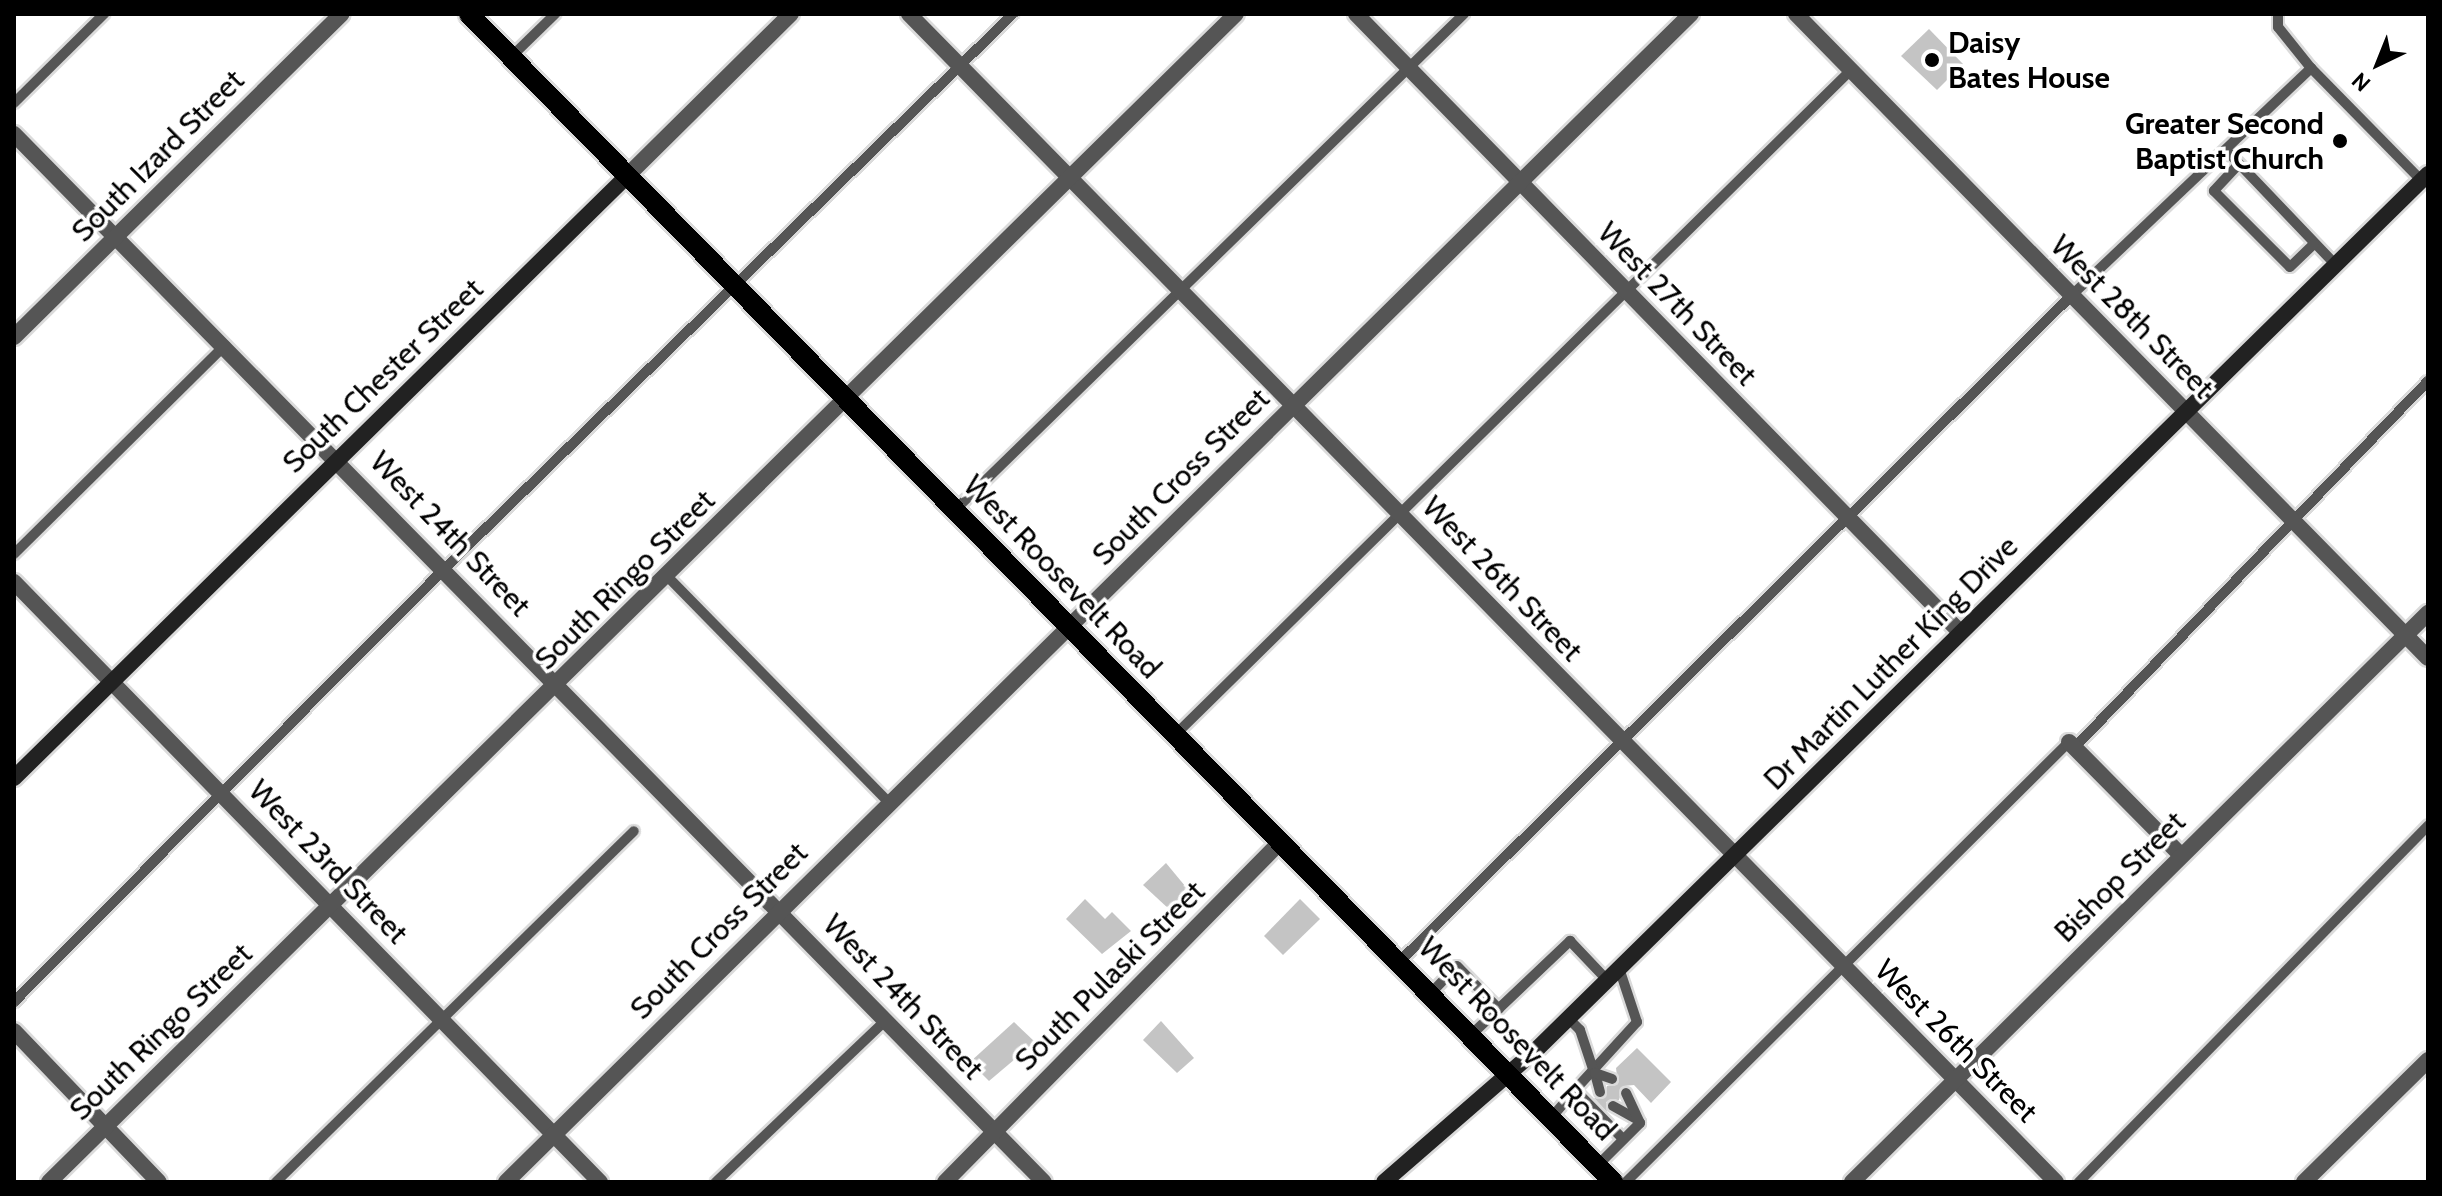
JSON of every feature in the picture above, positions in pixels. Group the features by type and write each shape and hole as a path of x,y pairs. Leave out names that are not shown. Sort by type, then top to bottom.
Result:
{"main road":[{"name":"West Roosevelt Road","path":"469,14 1070,626 1174,736 1400,961 1613,1182"}],"street":[{"name":"South Izard Street","path":"14,337 341,14"},
{"name":"South Chester Street","path":"14,778 791,14"},
{"name":"West 26th Street","path":"909,14 2056,1182"},
{"name":"South Ringo Street","path":"49,1182 558,686 1236,14"},
{"name":"West 27th Street","path":"1356,14 1960,632"},
{"name":"South Cross Street","path":"506,1182 1517,182 1691,14"},
{"name":"West 28th Street","path":"1796,14 2428,658"},
{"name":"West 24th Street","path":"14,134 118,236 1044,1182"},
{"name":"Dr Martin Luther King Drive","path":"1392,1180 1509,1075 1735,857 1960,632 2425,178"},
{"name":"West 23rd Street","path":"14,582 222,791 600,1182"},
{"name":"Bishop Street","path":"1852,1182 2428,613"},
{"path":"2072,744 2181,855"},
{"name":"South Pulaski Street","path":"945,1182 1280,842"},
{"path":"14,1031 159,1182"},
{"path":"2304,1182 2428,1060"}],"lane":[{"path":"14,103 104,14"},
{"path":"511,57 555,14"},
{"path":"14,1002 444,569 1013,14"},
{"path":"955,510 1464,14"},
{"path":"2278,14 2278,27 2311,68 2425,178"},
{"path":"1400,961 2071,296 2311,68"},
{"path":"1174,736 1398,513 1629,294 1851,70"},
{"path":"2226,150 2237,166 2336,265"},
{"path":"2237,166 2214,191 2290,267 2314,244"},
{"path":"14,554 225,345"},
{"path":"1626,1182 1842,966 2072,744 2428,381"},
{"path":"667,576 888,802"},
{"path":"2079,1182 2428,826"},
{"path":"276,1182 634,831"},
{"path":"1471,1035 1570,941 1613,974 1637,1022 1551,1118"},
{"path":"1431,993 1457,966 1499,1009"},
{"path":"1568,1018 1580,1030 1600,1092"},
{"path":"716,1182 886,1020"},
{"path":"1593,1071 1612,1079"},
{"path":"1575,1090 1623,1139"},
{"path":"1626,1093 1635,1118"},
{"path":"1597,1166 1640,1123 1613,1106"}],"building":[{"name":"Daisy Bates House","path":"1929,29 1963,64 1937,90 1901,56"},
{"path":"1166,863 1190,892 1170,910 1143,885"},
{"path":"1085,899 1105,919 1112,912 1131,931 1102,954 1066,919"},
{"path":"1300,899 1320,919 1283,955 1264,936"},
{"path":"1161,1021 1194,1058 1177,1073 1143,1040"},
{"path":"1014,1022 1035,1042 989,1081 970,1062"},
{"path":"1637,1048 1671,1082 1651,1103 1634,1085 1623,1086 1619,1100 1606,1102 1607,1112 1594,1098 1603,1099 1607,1086 1618,1084 1616,1068"}],"place":[{"name":"Daisy Bates House","path":"1932,60"},
{"name":"Greater Second Baptist Church","path":"2340,141"}]}
